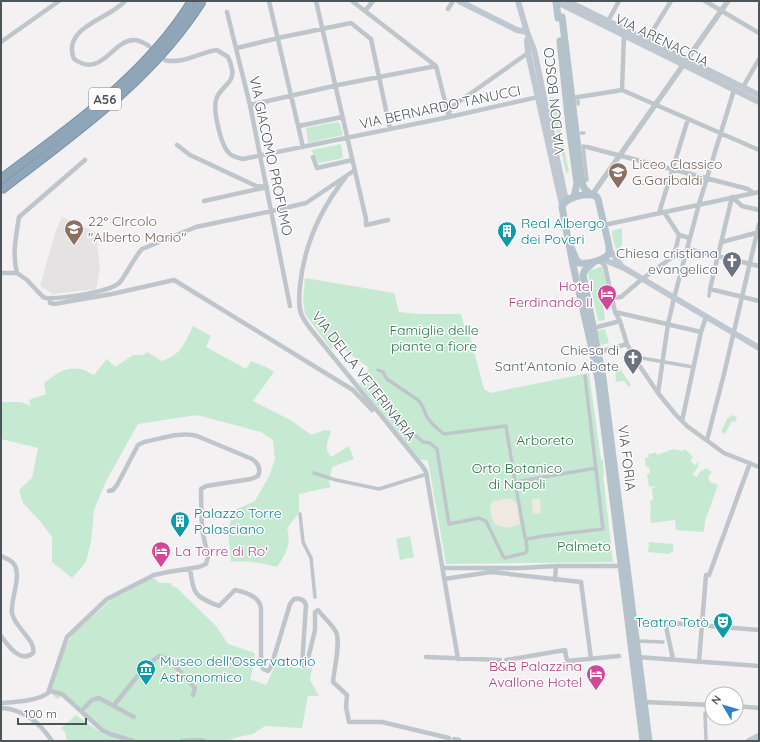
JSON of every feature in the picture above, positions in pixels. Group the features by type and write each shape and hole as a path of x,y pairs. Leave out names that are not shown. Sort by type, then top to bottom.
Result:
{"highway":[{"name":"A56","path":"1,179 91,111 116,89 164,39 192,1"},
{"path":"1,190 97,116 120,96 171,43 202,1"}],"main road":[{"path":"459,1 517,30 526,32"},
{"path":"518,1 526,32 528,53 541,97 565,196 568,198 573,198"},
{"name":"VIA DON BOSCO","path":"555,1 560,17 576,101 582,146 583,187 598,199 604,225"},
{"name":"VIA ARENACCIA","path":"555,1 624,35 759,95"},
{"name":"VIA DON BOSCO","path":"560,1 568,119 577,183 573,198"},
{"name":"VIA ARENACCIA","path":"567,1 576,2 608,21 647,40 734,90 759,102"},
{"path":"526,32 534,50 541,97 573,265 591,328"},
{"path":"562,205 573,198 591,194"},
{"path":"604,225 610,250 624,268"},
{"path":"570,245 579,263 601,262 624,268 759,348"},
{"path":"591,328 583,272 601,262 610,250"},
{"name":"VIA FORIA","path":"591,328 614,460 624,566 649,741"},
{"name":"VIA FORIA","path":"624,566 634,620 643,741"},
{"path":"749,741 759,736"}],"street":[{"path":"1,42 59,1"},
{"path":"125,1 118,7 82,29 74,38 72,45 74,59 86,65 96,64 129,41 141,41 149,46"},
{"path":"270,1 303,148"},
{"path":"316,1 366,219 366,225 388,220"},
{"path":"352,1 436,66 448,117"},
{"path":"365,11 373,1"},
{"path":"448,9 453,1"},
{"path":"608,21 619,1"},
{"path":"647,40 670,1"},
{"path":"705,1 759,33"},
{"path":"591,194 728,1"},
{"name":"VIA GIACOMO PROFUMO","path":"227,12 250,105 290,306"},
{"path":"236,48 351,23 371,39 390,129"},
{"path":"622,90 624,35"},
{"name":"VIA BERNARDO TANUCCI","path":"165,60 171,62 178,61 217,50 228,57 233,74 232,79 219,94 216,99 215,107 223,144 229,153 236,158 244,159 260,157 541,97"},
{"path":"448,117 450,108 528,53"},
{"path":"743,87 759,59"},
{"path":"250,105 436,66"},
{"path":"576,101 622,90 759,150"},
{"path":"658,393 668,324 674,298 699,204 734,90"},
{"path":"299,126 342,117"},
{"path":"688,119 672,169 662,212 679,236 690,238"},
{"path":"177,145 190,155 256,186 266,188"},
{"path":"582,146 757,192"},
{"path":"313,157 317,168 352,160"},
{"path":"17,273 14,264 14,253 18,217 85,160"},
{"path":"1,273 17,273 27,280 43,297 50,298 113,288 119,283 136,255 142,249 196,227 272,212 306,203 355,170"},
{"name":"VIA DELLA VETERINARIA","path":"345,178 330,197 313,228 301,275 299,300 302,316 309,327 383,420 423,467 427,474 458,659"},
{"path":"204,201 266,188"},
{"path":"604,225 757,192"},
{"path":"732,197 742,206 759,210"},
{"path":"709,296 732,197"},
{"path":"707,440 759,224"},
{"path":"722,242 758,231"},
{"path":"611,298 621,297 642,279 674,256 679,236"},
{"path":"688,249 759,266"},
{"path":"674,256 685,258"},
{"path":"601,262 615,312 620,321 628,344 637,362 658,393 682,421 707,440 724,452 759,467"},
{"path":"50,298 50,303 54,304 87,299 174,280 353,390 383,420"},
{"path":"710,289 759,301"},
{"path":"615,312 701,332"},
{"path":"682,421 701,332 706,317"},
{"path":"591,328 620,321"},
{"path":"596,353 628,344"},
{"path":"637,362 642,358 693,367"},
{"path":"378,370 383,372 387,379 418,400 422,404 428,418 438,430 444,434 506,426 524,537 526,539 527,551 525,553 505,558 502,556 490,528 483,519 479,518 449,524 436,449 430,444 423,442 415,435"},
{"path":"526,539 603,529 584,376"},
{"path":"1,703 40,698 46,695 50,691 66,637 107,599 150,576 164,572 202,566 207,561 208,553 202,529 201,491 204,487 253,479 258,474 258,466 252,459 199,437 187,434 140,444 134,451 116,487 109,491"},
{"path":"699,661 708,575 750,463"},
{"path":"515,482 596,468"},
{"path":"314,473 335,480 379,489 427,474"},
{"path":"300,514 303,542 311,558 315,597"},
{"path":"1,556 12,562 17,568 12,602 12,613 16,623 32,644 34,652 27,656 19,655 1,636"},
{"path":"443,568 490,570 556,566 624,566"},
{"path":"555,580 556,566"},
{"path":"190,569 194,590 196,595 201,599 219,606 235,590 257,599 261,608 261,664 264,670 269,670 272,667 292,600 300,599 306,604 302,663 304,666 307,663 315,630 315,612 318,610 334,629 338,638 339,643 335,664 334,682 347,695 346,707 349,722 380,721 454,739"},
{"path":"444,579 490,570 555,580 581,582 591,659"},
{"path":"634,620 759,630"},
{"path":"665,622 673,659"},
{"path":"636,641 664,642"},
{"path":"506,660 565,650 567,662 619,656"},
{"path":"114,705 144,667 159,656 164,658 179,671 195,688 193,695"},
{"path":"426,657 500,660"},
{"path":"636,657 759,666"},
{"path":"50,691 62,694 102,730 132,741"},
{"path":"81,711 96,698 102,698 134,717"},
{"path":"644,702 704,707"},
{"path":"744,707 759,708"},
{"path":"1,708 16,711 31,719 52,741"},
{"path":"705,726 706,740"},
{"path":"182,741 204,741"}],"shaded area":[{"name":"22° CIrcolo \"Alberto Mario\"","path":"62,217 96,232 100,269 96,289 53,294 40,286 55,233"}],"green space":[{"path":"549,97 554,97 569,172 566,173"},
{"path":"337,122 340,124 343,135 308,143 306,128"},
{"path":"341,144 343,158 319,163 311,150"},
{"path":"622,228 622,246 616,250 612,231"},
{"path":"603,267 610,302 603,303 605,320 598,321 588,271"},
{"name":"Orto Botanico di Napoli","path":"305,278 394,293 399,312 420,314 461,314 465,329 469,333 484,389 490,393 589,373 601,460 603,460 603,475 613,562 446,564 428,461 419,459 359,384 369,368 338,345 331,349 305,314 303,301"},
{"path":"193,326 211,336 206,347 246,369 251,361 274,372 253,401 292,421 311,435 325,430 331,431 327,444 327,450 331,457 349,446 354,459 332,467 329,483 331,487 299,494 299,513 287,528 289,539 287,549 277,567 254,562 231,562 228,528 235,510 255,501 270,474 275,459 273,440 261,432 197,415 138,424 106,481 94,510 91,542 86,562 72,578 52,562 52,537 40,521 23,503 19,490 32,478 38,448 1,439 1,402 21,402 31,406 29,400 46,394 44,383 56,374 74,368 94,375 107,359 115,367 133,355 144,355 147,352 162,361 174,355 182,348"},
{"path":"605,329 609,343 601,345 597,331"},
{"path":"620,369 631,385 629,387 624,381 616,382 615,370"},
{"path":"731,415 737,417 735,422 732,421 725,434 721,432 728,417 730,418"},
{"path":"673,449 682,451 685,449 693,457 690,461 695,465 699,461 698,467 692,475 697,477 701,470 702,471 706,468 712,472 708,476 710,482 718,485 705,521 704,532 676,530 675,520 651,523 650,501 653,500 652,488 656,486 649,487 647,474 650,473 649,467 646,467 645,458 649,457 648,454 650,453 656,452 657,455"},
{"path":"410,536 414,557 400,560 396,539"},
{"path":"649,542 673,544 673,552 670,554 648,552"},
{"path":"154,578 160,583 171,583 172,586 177,588 216,626 228,644 255,653 250,679 266,685 277,662 303,669 312,668 310,680 319,696 308,696 302,728 265,726 253,734 234,738 229,741 129,741 105,733 62,696 57,699 51,693 63,653 74,633 113,598 143,582"},
{"path":"76,715 98,731 124,741 67,741 65,732 61,728"}],"sand":[{"path":"511,498 517,503 520,524 502,527 495,524 491,516 490,505 493,501"},
{"path":"532,499 540,499 541,513 533,514"}],"place":[{"name":"Liceo Classico G.Garibaldi","path":"618,189"},
{"name":"22° CIrcolo \"Alberto Mario\"","path":"74,246"},
{"name":"Real Albergo dei Poveri","path":"507,248"},
{"name":"Chiesa cristiana evangelica","path":"732,278"},
{"name":"Hotel Ferdinando II","path":"607,311"},
{"name":"Chiesa di Sant'Antonio Abate","path":"633,375"},
{"name":"Palazzo Torre Palasciano","path":"180,538"},
{"name":"La Torre di Ro'","path":"161,568"},
{"name":"Teatro Totò","path":"723,639"},
{"name":"Museo dell'Osservatorio Astronomico","path":"146,686"},
{"name":"B&B Palazzina Avallone Hotel","path":"596,691"}],"park label":[{"name":"Famiglie delle piante a fiore","path":"434,338"},
{"name":"Arboreto","path":"545,440"},
{"name":"Palmeto","path":"584,546"}]}
